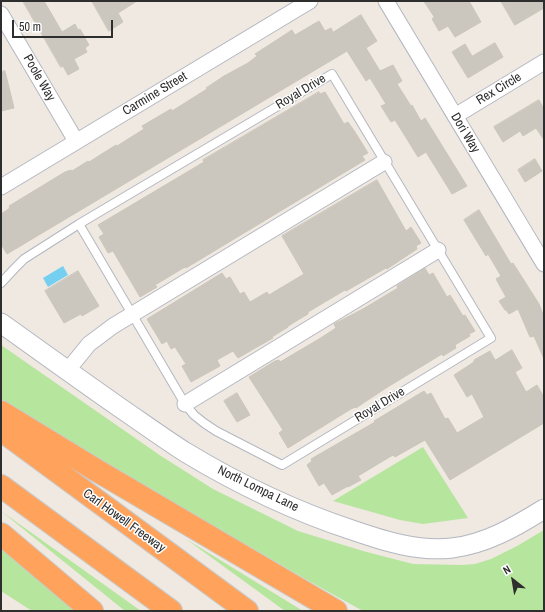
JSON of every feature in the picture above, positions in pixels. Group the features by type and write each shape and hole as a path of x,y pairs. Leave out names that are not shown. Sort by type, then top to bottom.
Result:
{"highway":[{"path":"1,412 96,470 336,611"},
{"name":"Carl Howell Freeway","path":"1,430 247,611"},
{"path":"1,486 171,611"},
{"path":"1,534 92,611"}],"street":[{"name":"Carmine Street","path":"1,186 310,1"},
{"name":"Dori Way","path":"386,1 544,264"},
{"name":"Poole Way","path":"1,14 76,141"},
{"name":"Rex Circle","path":"455,116 544,62"},
{"path":"67,371 86,348 98,337 132,314 384,162"},
{"path":"185,404 438,250"},
{"name":"North Lompa Lane","path":"1,323 67,371 185,452 227,475 300,511 372,537 405,546 443,549 459,547 484,541 506,532 544,509"}],"lane":[{"name":"Royal Drive","path":"1,284 24,259 79,224 332,74 491,338 282,464 216,431 194,415 185,404 79,224"}],"green space":[{"path":"1,345 161,456 213,489 298,531 363,551 413,564 462,565 475,564 491,559 544,530 544,611 363,611 105,463 1,399"},
{"path":"423,447 468,518 423,524 400,520 333,501"},
{"path":"1,511 141,611 125,611"},
{"path":"186,539 303,611 285,611"},
{"path":"1,548 75,611 32,611 1,591"}],"water":[{"path":"63,266 68,275 48,287 43,278"}],"building":[{"path":"23,1 44,1 62,32 75,24 78,30 80,29 89,45 85,48 87,52 74,59 79,69 68,75 63,66 61,67"},
{"path":"92,1 137,1 118,13 123,22 109,31"},
{"path":"424,1 469,1 481,22 455,37 448,26 439,31 432,19 434,17"},
{"path":"501,1 544,1 544,8 515,25"},
{"path":"361,15 377,41 366,48 380,71 393,65 402,81 397,84 421,121 425,118 467,186 452,194 426,152 418,157 395,120 391,122 381,106 386,104 370,78 366,81 347,51 7,254 1,244 1,214 10,208 9,206 65,172 72,171 116,145 117,146 144,129 142,126 171,109 172,111 207,89 206,88 224,76 248,63 257,56 255,54 292,30 295,35 319,21 325,31 331,28 333,32"},
{"path":"495,43 503,57 468,78 452,52 465,44 472,56"},
{"path":"5,71 14,108 1,111 1,72"},
{"path":"319,92 320,94 325,92 344,124 348,122 355,132 368,153 362,156 365,160 186,268 185,267 155,285 157,287 140,297 113,251 108,253 99,237 104,234 98,225 204,162 203,160"},
{"path":"539,100 544,109 544,140 536,128 523,136 520,131 503,142 494,127"},
{"path":"535,159 542,171 525,182 518,170"},
{"path":"377,180 406,231 411,227 421,243 416,246 417,249 387,269 386,268 346,291 345,290 308,312 308,314 272,337 273,338 238,358 233,351 217,360 220,366 191,382 182,366 186,364 175,347 171,349 167,341 162,344 147,319 222,273 226,279 230,277 240,294 244,292 250,302 267,292 269,295 304,274 282,236"},
{"path":"479,210 511,264 513,263 539,304 544,317 544,359 534,336 530,337 518,309 509,314 499,301 506,297 496,279 501,276 488,254 486,256 464,220"},
{"path":"425,268 429,275 433,273 447,297 450,295 463,316 465,315 475,331 469,334 470,336 455,345 456,348 443,356 442,354 356,408 351,409 288,448 279,433 283,430 249,377 275,361 279,360 280,362 319,339 336,328 334,324 398,288 397,286"},
{"path":"78,271 99,306 82,316 81,314 64,323 45,291"},
{"path":"512,350 522,368 515,372 526,392 537,385 544,397 544,423 450,480 425,440 395,457 393,455 358,476 361,480 332,495 324,483 319,486 307,465 312,461 311,459 375,422 374,421 424,391 427,395 431,393 445,419 448,418 457,433 484,417 472,394 467,397 454,375 474,362 474,360 490,351 495,360"},
{"path":"237,393 250,415 237,422 224,401"}]}
